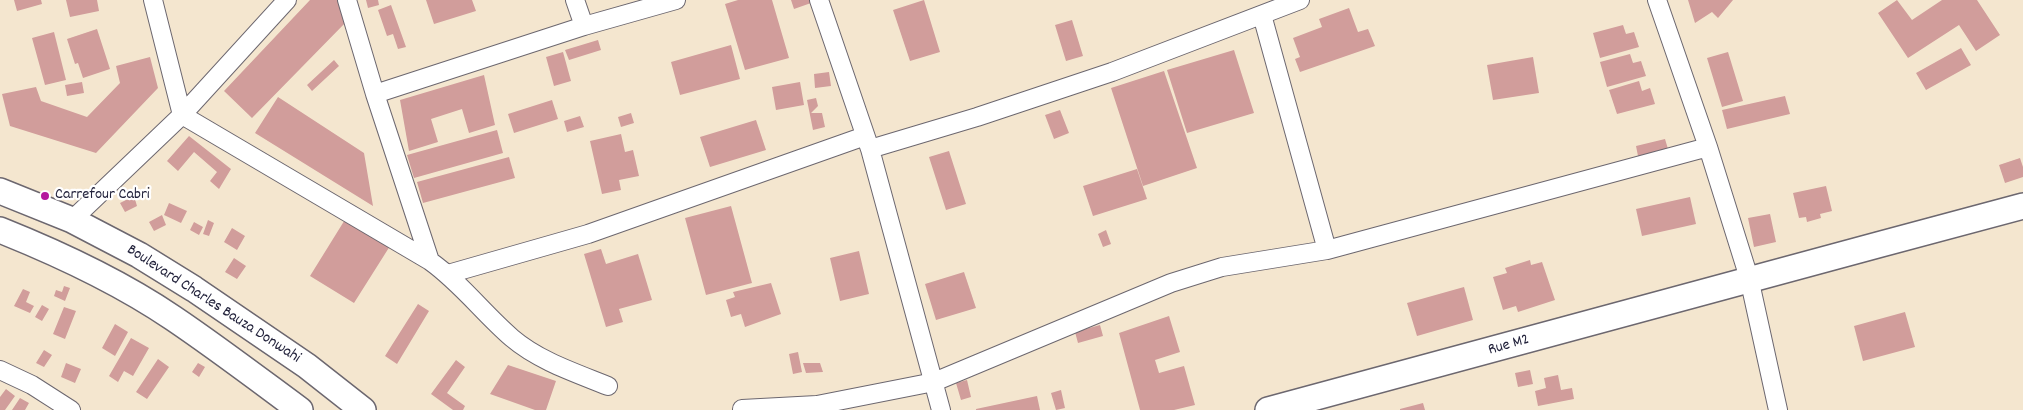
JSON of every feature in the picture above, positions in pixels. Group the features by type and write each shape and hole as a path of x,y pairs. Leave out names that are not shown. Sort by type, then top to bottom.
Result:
{"main road":[{"name":"Boulevard Charles Bauza Donwahi","path":"0,191 72,220 139,255 194,289 307,366 363,410"},
{"name":"Rue M2","path":"1268,410 1480,354 1749,278 2023,206"},
{"name":"Boulevard Charles Bauza Donwahi","path":"0,230 55,252 118,285 172,317 300,410"}],"street":[{"path":"153,0 182,115 430,261 448,274 512,339 546,360 608,386"},
{"path":"72,220 182,115 287,0"},
{"path":"347,0 375,94 430,261"},
{"path":"575,0 584,26"},
{"path":"375,94 584,26 676,0"},
{"path":"818,0 867,142 941,410"},
{"path":"448,274 588,234 867,142 977,117 1112,72 1300,0"},
{"path":"1657,0 1708,147 1749,278 1778,410"},
{"path":"1262,15 1327,250"},
{"path":"742,409 817,405 934,382 1171,283 1222,267 1327,250 1708,147"},
{"path":"0,370 32,385 71,410"}],"building":[{"path":"14,0 41,0 42,4 17,11"},
{"path":"66,0 97,0 99,11 70,17"},
{"path":"310,0 342,0 348,20 252,118 224,91"},
{"path":"366,0 378,0 379,5 368,8"},
{"path":"426,0 472,0 476,11 434,24"},
{"path":"738,0 772,0 789,58 745,70 725,4"},
{"path":"791,0 810,0 811,3 794,9"},
{"path":"924,0 940,52 910,61 893,10"},
{"path":"1688,0 1733,0 1718,18 1712,12 1695,23"},
{"path":"1897,0 1912,20 1942,0 1977,0 2000,35 1976,51 1959,25 1908,58 1878,13"},
{"path":"391,5 406,47 398,49 393,34 387,36 378,10"},
{"path":"1349,8 1358,32 1368,29 1375,46 1300,72 1295,59 1300,57 1293,38 1322,27 1319,19"},
{"path":"1072,20 1083,56 1066,61 1055,25"},
{"path":"1623,25 1626,34 1634,32 1639,47 1600,58 1593,33"},
{"path":"97,29 110,69 83,78 78,63 75,64 67,39"},
{"path":"54,32 66,80 45,85 32,38"},
{"path":"598,40 601,50 569,60 565,50"},
{"path":"731,45 740,79 680,95 671,62"},
{"path":"1961,48 1971,65 1926,90 1916,73"},
{"path":"1234,50 1254,113 1187,133 1167,70"},
{"path":"563,52 571,81 554,86 546,57"},
{"path":"1728,52 1743,101 1722,107 1707,58"},
{"path":"1630,54 1633,63 1641,61 1646,76 1607,87 1600,62"},
{"path":"150,57 158,88 96,153 10,126 2,94 36,87 41,101 87,117 120,83 116,66"},
{"path":"1533,57 1539,93 1493,100 1487,65"},
{"path":"334,60 339,66 312,91 307,85"},
{"path":"1164,71 1197,168 1143,186 1111,88"},
{"path":"829,72 831,86 815,88 814,74"},
{"path":"484,75 495,125 469,133 462,109 431,119 438,142 409,151 400,100"},
{"path":"1639,81 1642,91 1650,88 1655,104 1617,114 1609,90"},
{"path":"82,82 84,93 67,96 65,85"},
{"path":"800,82 804,105 776,110 772,87"},
{"path":"1785,96 1790,114 1727,129 1722,110"},
{"path":"278,97 364,153 373,206 255,133"},
{"path":"816,98 818,106 811,113 822,113 825,127 813,130 807,100"},
{"path":"552,100 558,119 514,133 508,114"},
{"path":"1060,110 1069,133 1054,139 1045,115"},
{"path":"631,113 634,123 621,127 618,117"},
{"path":"580,116 584,127 567,132 564,121"},
{"path":"756,120 766,150 710,167 700,137"},
{"path":"497,130 503,153 414,178 407,155"},
{"path":"621,134 625,152 633,150 639,176 619,180 621,190 602,194 590,141"},
{"path":"189,136 231,169 219,189 210,181 217,172 194,152 178,171 167,161"},
{"path":"1665,139 1668,149 1638,156 1636,146"},
{"path":"949,151 966,204 946,210 929,157"},
{"path":"509,157 515,178 423,203 417,182"},
{"path":"2020,158 2023,167 2023,177 2005,183 1999,165"},
{"path":"1137,169 1147,199 1093,216 1083,186"},
{"path":"1826,186 1832,211 1820,214 1821,218 1807,222 1806,217 1799,218 1793,193"},
{"path":"134,196 137,206 125,212 120,203"},
{"path":"1690,197 1696,224 1642,236 1636,209"},
{"path":"169,203 187,211 181,223 164,215"},
{"path":"731,206 752,283 706,295 685,218"},
{"path":"1770,214 1776,242 1754,247 1748,218"},
{"path":"162,215 166,225 154,231 149,222"},
{"path":"346,218 390,246 354,303 310,276"},
{"path":"208,220 214,223 209,236 203,234"},
{"path":"194,222 203,227 199,235 190,230"},
{"path":"232,228 245,236 237,250 224,242"},
{"path":"1106,230 1111,244 1103,247 1098,234"},
{"path":"601,249 606,264 638,254 652,300 619,309 623,322 606,327 584,254"},
{"path":"859,251 869,294 840,301 830,258"},
{"path":"234,258 246,266 237,279 225,272"},
{"path":"1530,260 1531,265 1542,262 1555,300 1518,312 1516,306 1503,310 1493,277 1507,273 1505,268"},
{"path":"964,272 976,308 936,320 925,284"},
{"path":"771,283 781,314 745,327 741,314 731,317 726,300 735,297 733,292"},
{"path":"64,286 70,288 65,301 54,296 56,290 62,292"},
{"path":"1464,287 1473,320 1417,336 1407,303"},
{"path":"23,289 30,292 26,302 34,306 30,313 14,306"},
{"path":"418,304 429,311 397,364 385,356"},
{"path":"42,305 49,309 42,321 35,317"},
{"path":"64,307 76,311 65,339 53,334"},
{"path":"1905,312 1915,347 1863,361 1854,326"},
{"path":"1169,316 1180,352 1155,360 1159,373 1184,366 1195,405 1174,410 1140,410 1119,333"},
{"path":"115,324 128,332 115,356 102,348"},
{"path":"1100,325 1103,336 1078,343 1075,332"},
{"path":"131,338 149,348 133,376 124,371 118,382 109,376"},
{"path":"44,350 52,355 44,367 36,363"},
{"path":"798,352 802,372 793,374 789,354"},
{"path":"158,359 169,367 147,399 136,392"},
{"path":"456,360 465,367 447,393 465,406 463,410 453,410 431,394"},
{"path":"66,363 81,369 75,383 61,377"},
{"path":"198,363 205,367 199,377 192,372"},
{"path":"803,363 820,363 823,372 806,373"},
{"path":"508,365 556,381 546,410 535,410 490,394"},
{"path":"1530,370 1533,384 1518,387 1515,373"},
{"path":"1558,375 1561,390 1572,388 1574,399 1538,406 1535,391 1546,388 1544,378"},
{"path":"967,380 971,397 961,400 956,383"},
{"path":"6,389 15,396 5,410 0,410 0,397"},
{"path":"1061,390 1065,408 1056,410 1051,393"},
{"path":"1037,396 1040,410 976,410 976,409"},
{"path":"20,398 29,403 25,410 12,410"},
{"path":"1423,403 1425,410 1400,410 1400,409"}],"place":[{"name":"Carrefour Cabri","path":"45,196"}]}
